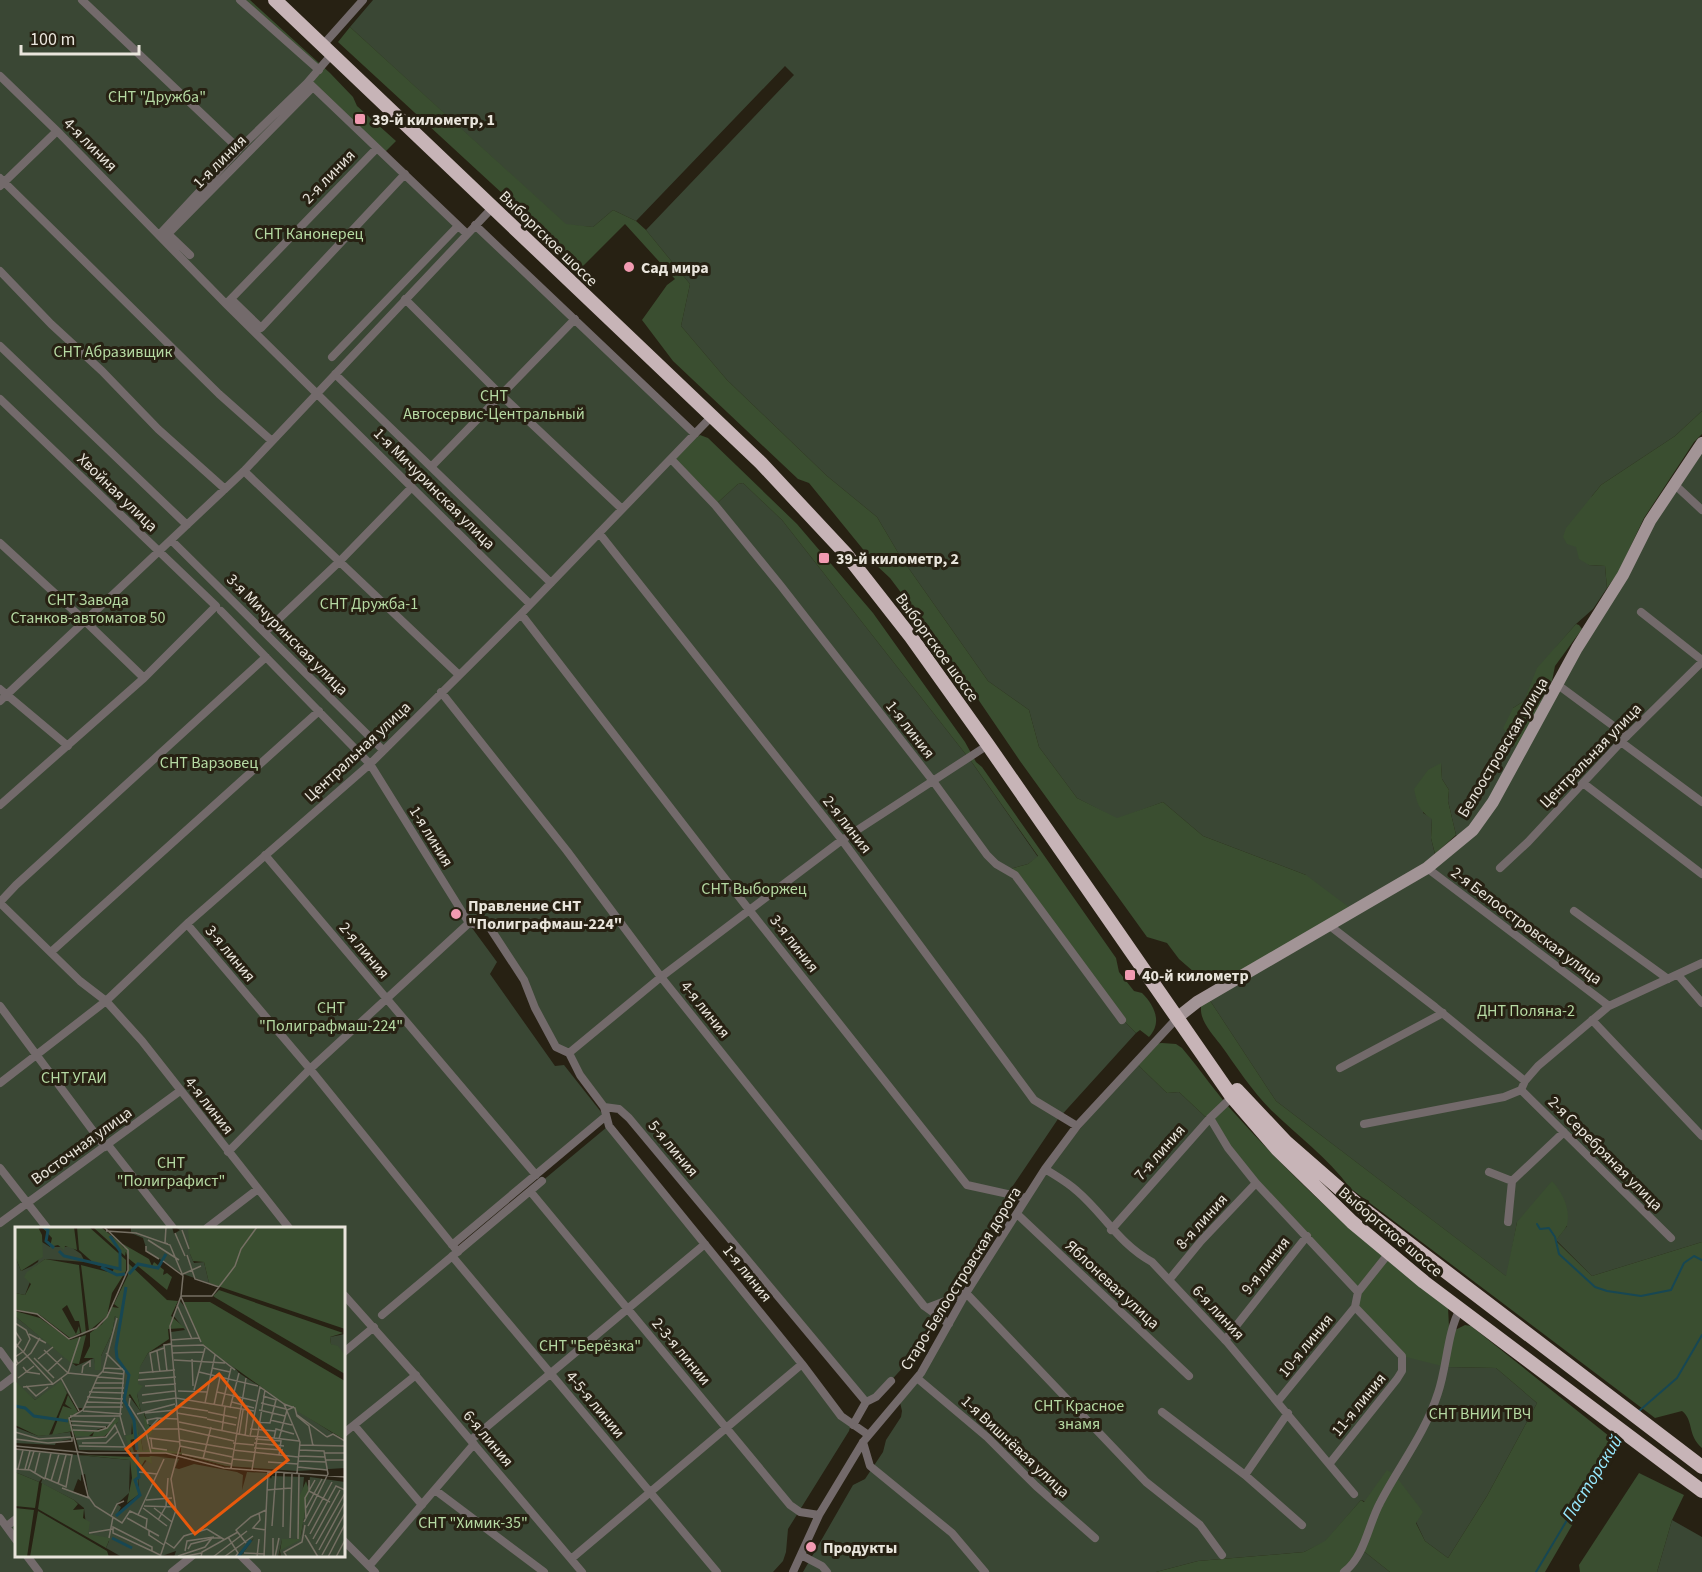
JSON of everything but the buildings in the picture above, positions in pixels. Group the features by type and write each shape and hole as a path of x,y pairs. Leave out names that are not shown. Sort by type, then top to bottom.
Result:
{"main road":[{"path":"275,0 328,50"},
{"name":"Выборгское шоссе","path":"328,50 761,463 846,554 912,637 1232,1097 1300,1173 1389,1253 1702,1491"},
{"name":"Выборгское шоссе","path":"1198,1046 1267,1122 1331,1182 1702,1467"}],"street":[{"path":"81,0 239,149"},
{"path":"240,0 319,70"},
{"path":"159,235 239,149 310,85 328,50 363,0"},
{"name":"4-я линия","path":"0,76 228,301"},
{"path":"310,85 467,234"},
{"name":"1-я линия","path":"190,255 168,234 310,85"},
{"path":"57,131 1,182 211,386 272,441"},
{"name":"2-я линия","path":"228,301 376,148"},
{"path":"228,301 261,328 405,174"},
{"path":"68,747 2,695 85,621 244,471 493,207"},
{"path":"475,225 695,434"},
{"path":"332,357 458,226"},
{"path":"0,271 158,429 225,489"},
{"path":"405,299 501,395 622,509"},
{"name":"1-я Мичуринская улица","path":"228,301 530,604"},
{"path":"431,467 575,320"},
{"path":"0,346 186,525"},
{"path":"335,374 551,583"},
{"name":"Хвойная улица","path":"0,399 218,609 319,711"},
{"name":"Центральная улица","path":"0,1083 105,1001 187,924 370,764 551,583 712,416"},
{"name":"Белоостровская улица","path":"1178,1017 1197,1002 1427,868 1466,836 1484,817 1577,648 1623,575 1650,521 1702,443"},
{"name":"1-я линия","path":"671,459 715,505 754,552 933,781 987,855 996,864 1015,875 1122,1020"},
{"path":"244,471 458,674"},
{"path":"1674,484 1702,510"},
{"path":"265,632 412,487"},
{"name":"2-я линия","path":"599,533 842,840 1034,1100 1077,1126"},
{"name":"3-я Мичуринская улица","path":"171,540 383,750"},
{"path":"0,543 144,678"},
{"path":"0,806 68,747 218,609"},
{"path":"1641,612 1702,661"},
{"name":"3-я линия","path":"520,614 967,1185 1026,1197"},
{"path":"0,903 16,885 266,657"},
{"name":"Центральная улица","path":"1500,868 1528,842 1624,739 1702,661"},
{"path":"1558,686 1702,802"},
{"name":"4-я линия","path":"441,692 567,851 661,977 924,1306 949,1324"},
{"path":"51,952 319,711"},
{"name":"1-я линия","path":"319,711 370,764 469,923"},
{"path":"569,1053 661,977 842,840 988,745"},
{"path":"1582,783 1702,874"},
{"name":"2-я линия","path":"265,855 539,1178"},
{"name":"2-я Белоостровская улица","path":"1427,868 1609,1006"},
{"name":"4-я линия","path":"0,903 80,981 105,1001 142,1041 288,1227"},
{"path":"1574,911 1668,979"},
{"path":"228,1152 310,1069 469,923"},
{"name":"5-я линия","path":"469,923 490,928 524,980 540,1018 556,1047 569,1053 580,1075 605,1112 619,1109 629,1118 866,1402"},
{"name":"3-я линия","path":"187,924 310,1069 454,1251"},
{"name":"2-я Серебряная улица","path":"1330,926 1443,1013 1523,1086 1564,1132 1671,1238"},
{"path":"1364,1124 1504,1097 1523,1086 1539,1066 1609,1006 1702,963"},
{"path":"1678,975 1702,1004"},
{"path":"0,1006 36,1056 172,1227"},
{"path":"1340,1068 1443,1013"},
{"name":"Старо-Белоостровская дорога","path":"793,1572 819,1515 865,1438 917,1378 966,1293 1026,1197 1077,1126 1178,1017"},
{"path":"1592,1020 1702,1136"},
{"name":"Восточная улица","path":"0,1223 180,1092"},
{"name":"7-я линия","path":"1112,1230 1210,1118 1232,1097"},
{"path":"382,1315 539,1178 605,1112"},
{"name":"1-я линия","path":"605,1112 609,1126 802,1364 841,1416 865,1438"},
{"path":"1210,1118 1228,1148 1256,1183 1358,1292"},
{"path":"1508,1222 1512,1181 1564,1132"},
{"path":"0,1168 46,1227"},
{"name":"6-я линия","path":"1045,1170 1078,1192 1137,1254 1152,1262 1225,1340 1354,1494"},
{"path":"1489,1172 1512,1181"},
{"path":"454,1251 530,1191 539,1178"},
{"name":"8-я линия","path":"1169,1280 1201,1241 1256,1183"},
{"path":"208,1227 258,1189"},
{"name":"2-3-я линии","path":"530,1191 790,1505 800,1512 819,1515"},
{"name":"Яблоневая улица","path":"1017,1214 1189,1376"},
{"name":"9-я линия","path":"1225,1340 1307,1236"},
{"path":"345,1542 373,1568 472,1442 705,1244"},
{"name":"4-5-я линии","path":"454,1251 551,1373 717,1572"},
{"path":"1355,1307 1358,1292 1389,1253"},
{"path":"927,1308 966,1293 1146,1482 1200,1525 1222,1555"},
{"path":"345,1296 373,1326 345,1351"},
{"name":"11-я линия","path":"1330,1463 1402,1371 1402,1356 1355,1307"},
{"name":"10-я линия","path":"1278,1401 1355,1307"},
{"path":"1346,1572 1361,1549 1375,1513 1393,1478 1416,1444 1429,1418 1446,1370 1454,1321 1460,1309"},
{"name":"6-я линия","path":"373,1326 575,1567"},
{"path":"0,1352 15,1373"},
{"path":"575,1567 650,1492 802,1364"},
{"path":"0,1387 15,1375"},
{"path":"345,1432 416,1375"},
{"name":"1-я Вишнёвая улица","path":"917,1378 987,1437 1036,1486 1095,1538"},
{"path":"853,1425 866,1402 876,1396 891,1381"},
{"path":"1162,1412 1245,1475 1302,1525"},
{"path":"1245,1475 1287,1413"},
{"path":"354,1425 422,1505"},
{"path":"865,1438 870,1466 952,1533 985,1572"},
{"path":"435,1490 544,1572"},
{"path":"0,1518 15,1538"},
{"path":"7,1526 15,1520"},
{"path":"801,1555 822,1566 827,1572"},
{"path":"28,1557 39,1572"},
{"path":"172,1572 191,1557"},
{"path":"243,1557 257,1572"}],"green space":[{"path":"0,0 240,0 318,70 307,82 466,235 474,227 696,435 715,505 738,484 743,483 782,520 971,761 1038,857 1028,864 1010,869 1121,1018 1136,1033 1058,1119 1010,1190 968,1270 917,1352 876,1397 865,1401 619,1109 608,1107 572,1058 559,1049 523,982 490,928 472,928 497,962 490,974 555,1066 564,1065 605,1117 452,1244 457,1252 607,1127 851,1424 849,1431 788,1529 783,1561 773,1572 0,1572"},
{"path":"240,0 250,0 330,73 353,97 357,106 396,141 383,154 307,83 318,70"},
{"name":"ДНТ Поляна-2","path":"373,0 1702,0 1702,411 1675,436 1601,485 1592,496 1576,546 1589,565 1605,566 1607,588 1593,609 1557,646 1524,701 1513,708 1520,751 1702,443 1702,1242 1592,1276 1556,1240 1567,1226 1517,1222 1507,1277 1276,1101 1207,996 1306,875 1203,836 1163,802 1117,819 1077,798 1039,747 1029,710 988,681 900,556 877,517 827,476 727,380 681,326 690,284 646,230 794,75 785,66 636,221 613,210 593,227 566,225 350,27","holes":["1441,764 1442,779 1449,790 1448,801 1456,835 1461,840 1436,859 1431,838 1432,818 1423,813"]},
{"path":"350,27 566,224 593,227 613,210 636,221 646,230 690,284 681,326 727,380 827,476 877,517 900,556 988,681 1029,710 1039,747 1077,798 1117,818 1163,802 1203,836 1306,875 1354,911 1222,987 1202,979 1179,959 1167,943 1147,937 1020,761 948,655 890,578 875,564 809,483 798,479 673,361 642,320 667,285 675,279 625,224 582,267 338,42"},
{"path":"1702,411 1702,434 1694,442 1644,518 1618,573 1607,588 1605,566 1589,565 1579,559 1576,547 1567,544 1563,537 1566,528 1601,485 1675,436"},
{"path":"700,435 708,438 797,524 873,613 1116,958 1119,972 1134,991 1142,993 1150,1003 1155,1014 1156,1025 1149,1037 1140,1030 1136,1033 1121,1018 1010,869 1028,864 1038,856 971,761 782,520 743,483 738,484 715,505 672,458"},
{"path":"1576,624 1582,629 1555,666 1552,681 1517,748 1503,728 1513,708 1524,701 1537,668"},
{"path":"1441,763 1442,779 1449,790 1448,801 1456,835 1435,854 1431,838 1432,819 1419,806 1414,789 1428,770"},
{"path":"1207,996 1276,1101 1506,1276 1517,1222 1552,1181 1562,1196 1568,1213 1567,1225 1556,1241 1592,1276 1702,1242 1702,1448 1694,1438 1688,1419 1682,1411 1655,1418 1350,1188 1322,1157 1271,1110 1244,1078 1205,1023 1201,1006"},
{"path":"1153,1044 1176,1044 1182,1048 1230,1108 1312,1193 1364,1241 1448,1307 1449,1327 1455,1330 1465,1325 1471,1326 1619,1444 1545,1572 1390,1572 1361,1549 1344,1572 1156,1572 1198,1561 1304,1552 1325,1541 1361,1500 1364,1502 1387,1470 1395,1475 1423,1512 1416,1523 1425,1541 1448,1558 1487,1496 1537,1403 1496,1368 1446,1367 1402,1356 1357,1309 1357,1294 1283,1211 1213,1124 1179,1092 1167,1093 1136,1063"},
{"name":"СНТ Красное знамя","path":"1136,1063 1167,1093 1179,1092 1213,1124 1446,1367 1496,1368 1537,1403 1487,1496 1448,1558 1425,1541 1416,1522 1361,1500 1325,1542 1304,1552 1198,1561 1156,1572 803,1572 853,1485 865,1479 883,1452 886,1440 901,1417 899,1398 921,1373 1044,1171"},
{"path":"1639,1473 1684,1495 1672,1520 1657,1572 1580,1572 1579,1565"},
{"path":"1672,1520 1702,1537 1702,1572 1657,1572"},
{"path":"1361,1549 1390,1572 1344,1572"}],"waterway":[{"path":"1537,1224 1540,1229 1549,1228 1555,1237 1559,1254 1595,1287 1607,1291 1641,1296 1671,1290 1684,1263 1694,1256 1702,1260"},
{"name":"Пасторский","path":"1639,1411 1677,1378 1702,1335"},
{"name":"Пасторский","path":"1536,1572 1619,1433"}],"place":[{"name":"39-й километр, 1","path":"360,119"},
{"name":"Сад мира","path":"629,267"},
{"name":"39-й километр, 2","path":"824,558"},
{"name":"Правление СНТ \"Полиграфмаш-224\"","path":"456,914"},
{"name":"40-й километр","path":"1130,975"},
{"name":"Продукты","path":"811,1547"}],"park label":[{"name":"СНТ \"Дружба\"","path":"157,96"},
{"name":"СНТ Канонерец","path":"309,233"},
{"name":"СНТ Абразивщик","path":"113,351"},
{"name":"СНТ Автосервис-Центральный","path":"494,404"},
{"name":"СНТ Дружба-1","path":"369,603"},
{"name":"СНТ Завода Станков-автоматов 50","path":"88,608"},
{"name":"СНТ Варзовец","path":"209,762"},
{"name":"СНТ Выборжец","path":"754,888"},
{"name":"СНТ \"Полиграфмаш-224\"","path":"331,1016"},
{"name":"СНТ УГАИ","path":"74,1077"},
{"name":"СНТ \"Полиграфист\"","path":"171,1171"},
{"name":"СНТ \"Берёзка\"","path":"590,1345"},
{"name":"СНТ ВНИИ ТВЧ","path":"1480,1413"},
{"name":"СНТ \"Химик-35\"","path":"473,1522"}]}
